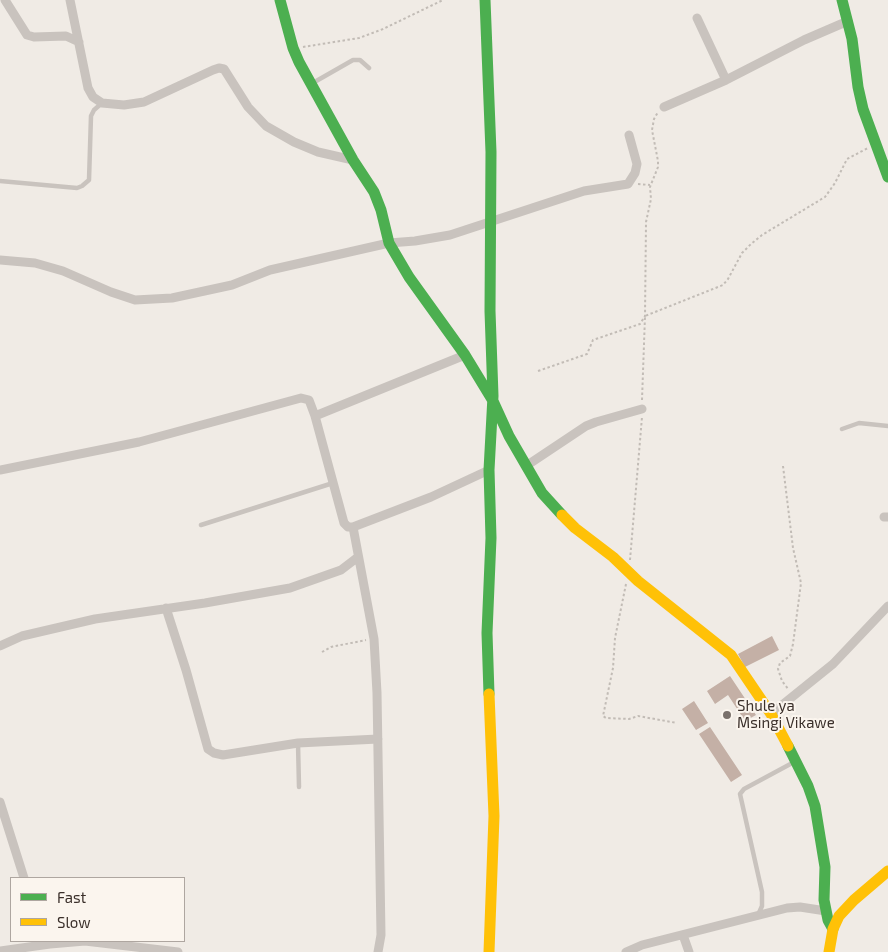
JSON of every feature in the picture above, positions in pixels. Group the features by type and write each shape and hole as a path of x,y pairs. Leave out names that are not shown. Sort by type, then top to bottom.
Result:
{"street":[{"path":"5,0 27,35 34,37 66,36 79,42"},
{"path":"70,0 88,88 93,97 102,103 124,105 144,102 213,70 224,69 248,106 266,126 302,146 318,152 353,160"},
{"path":"280,0 293,48 310,84 353,160 374,192 390,243 414,285 465,355 493,401 542,493 555,509 575,528 613,557 628,572 731,655 771,714 808,786 821,835 825,867 824,900 833,929"},
{"path":"485,0 490,152 490,311 493,401 489,470 491,538 486,633 494,816 488,952"},
{"path":"842,0 848,21 863,109 888,178"},
{"path":"697,18 726,80"},
{"path":"664,107 726,80 804,40 848,21"},
{"path":"0,260 35,262 64,271 110,292 136,300 172,298 232,285 270,270 390,243 450,235 584,191 628,184 636,173 630,135"},
{"path":"315,416 465,355"},
{"path":"0,470 139,442 301,398 309,400 315,416 344,523 348,527 353,527 430,497 489,470"},
{"path":"526,466 586,426 642,409"},
{"path":"353,527 374,638 378,739 381,935 378,952"},
{"path":"0,646 22,636 65,625 290,588 341,570 358,557"},
{"path":"771,714 833,664 888,606"},
{"path":"166,608 208,749 214,753 223,756 298,743 378,739"},
{"path":"0,802 24,877"},
{"path":"829,952 829,943 833,929 845,909 880,876 888,871"},
{"path":"626,952 642,945 787,908 800,907 826,911"},
{"path":"683,935 689,952"},
{"path":"0,951 49,942 85,942 178,952"}],"lane":[{"path":"310,84 353,60 360,60 369,68"},
{"path":"0,181 76,188 82,186 89,180 91,116 94,110 102,103"},
{"path":"842,429 859,423 888,426"},
{"path":"201,525 333,483"},
{"path":"298,743 299,787"},
{"path":"758,916 762,906 762,892 740,794 744,789 796,761"}],"path":[{"path":"293,48 359,38 383,29 443,0"},
{"path":"664,107 656,114 652,130 658,168 650,186 651,199 646,230 647,275 642,409 628,572 615,638 613,668 603,716 629,719 638,716 677,723"},
{"path":"538,371 588,354 593,340 640,324 645,316 723,285 742,253 751,244 762,235 825,197 835,183 847,159 876,144"},
{"path":"628,184 650,186"},
{"path":"783,466 793,548 801,583 790,656 780,663 778,669 782,681 792,696"},
{"path":"322,652 330,647 374,638"}],"building":[{"path":"772,636 779,650 745,667 738,654"},
{"path":"730,676 756,715 745,721 728,695 715,704 707,691"},
{"path":"694,701 708,723 696,730 682,709"},
{"path":"710,727 742,775 731,782 699,734"}],"traffic: fast":[{"path":"280,0 293,48 299,62 353,160 374,192 381,210 389,243 409,277 465,355 493,401 509,436 542,493 562,515"},
{"path":"485,0 491,152 490,311 493,396 489,470 491,538 487,633 489,694"},
{"path":"842,0 852,39 858,87 863,109 888,177"},
{"path":"788,746 808,786 815,806 825,867 824,900 828,920 833,929"}],"traffic: slow":[{"path":"562,515 575,528 613,557 638,581 731,655 771,714 788,746"},
{"path":"489,694 494,816 489,952"},
{"path":"829,952 833,929 839,916 854,900 888,871"}],"place":[{"name":"Shule ya Msingi Vikawe","path":"727,715"}]}
